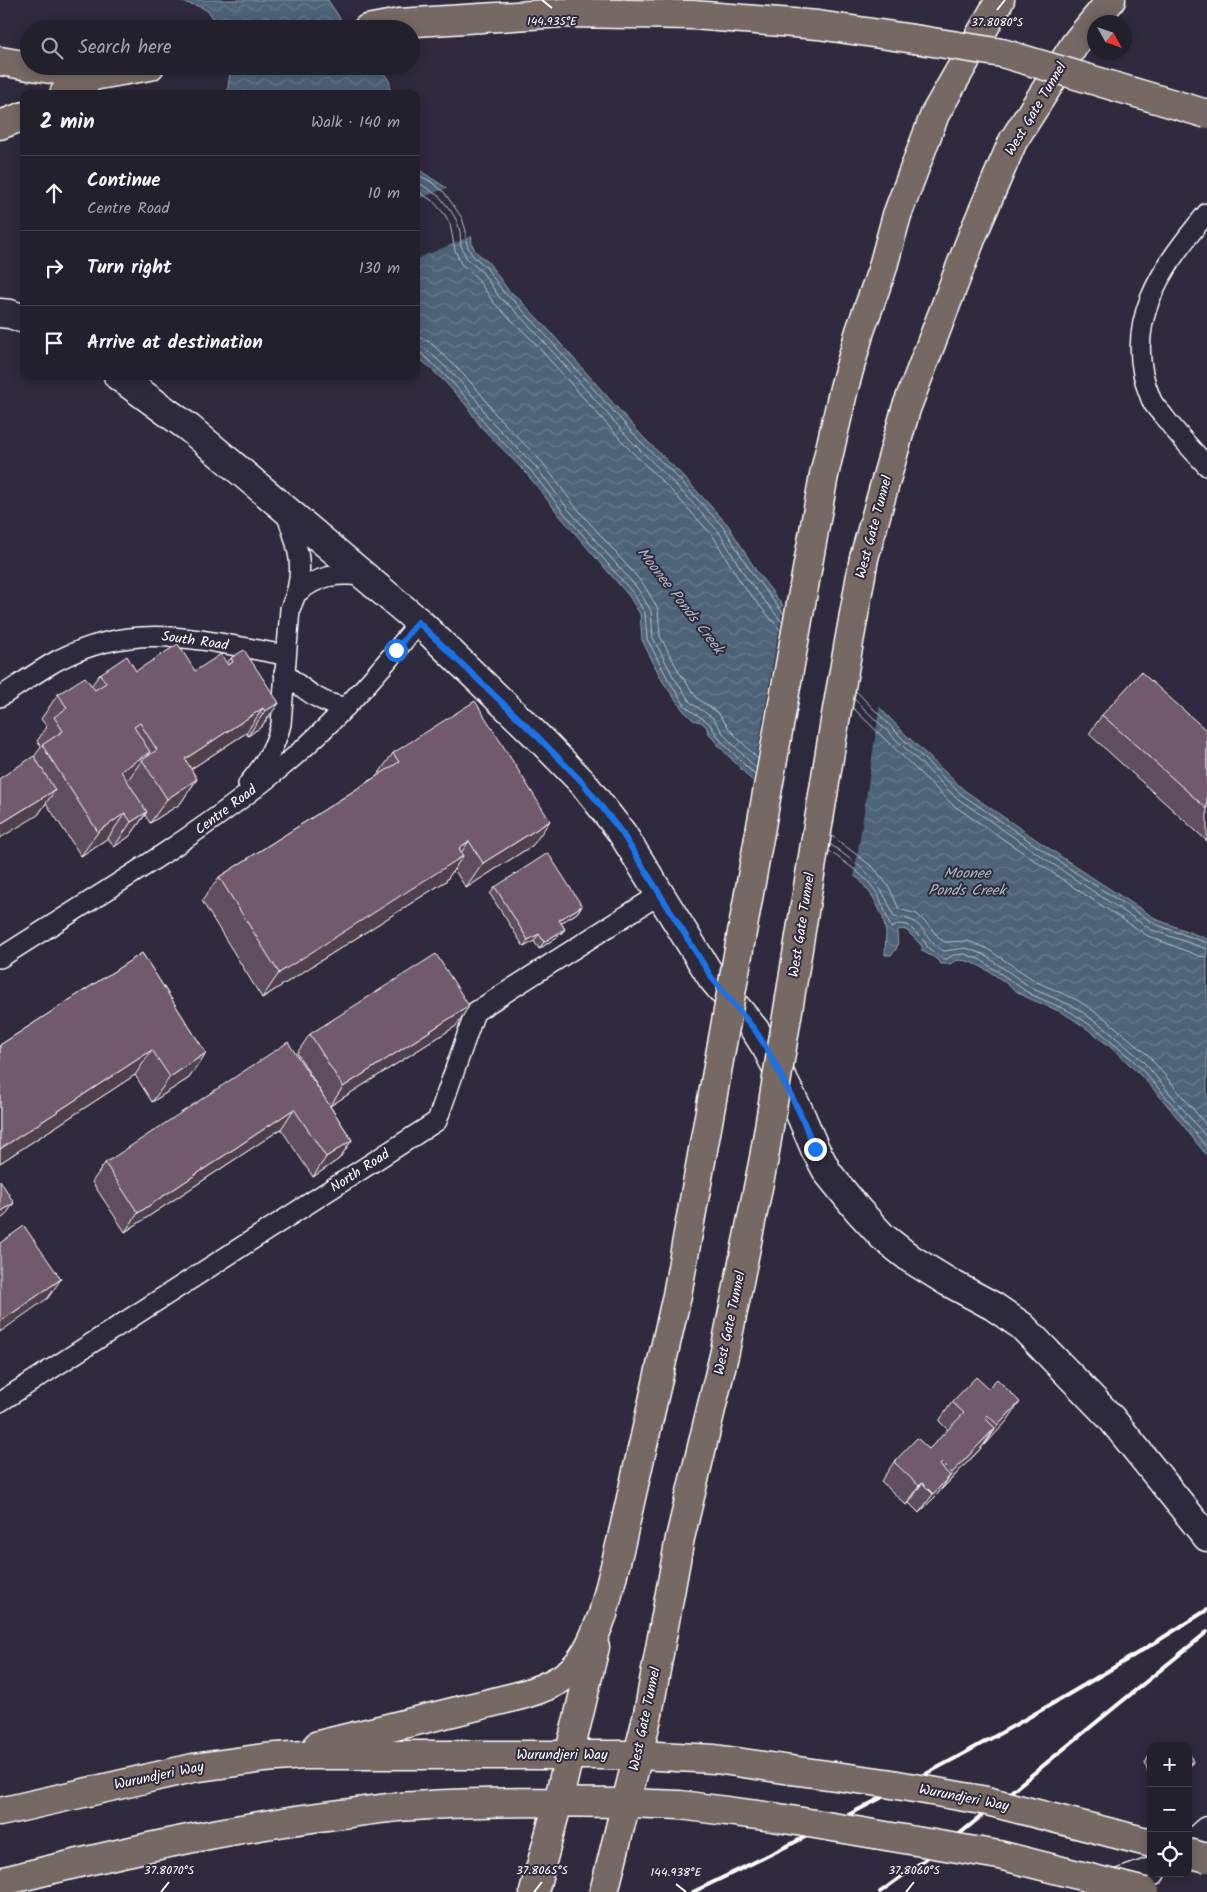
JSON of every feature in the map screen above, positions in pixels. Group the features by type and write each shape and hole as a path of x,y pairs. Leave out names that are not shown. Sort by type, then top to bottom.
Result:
{"main road":[{"path":"534,1892 571,1754 677,1295 824,475 844,388 860,331 882,270 897,215 935,114 1000,0"},
{"name":"West Gate Tunnel","path":"604,1892 648,1714 680,1538 725,1351 764,1158 864,558 906,408 973,234 1013,141 1075,44 1111,0"},
{"path":"420,22 563,14 693,14 818,26 1002,53 1207,114"},
{"path":"0,61 20,64"},
{"path":"87,75 99,75"},
{"path":"70,90 93,76"},
{"path":"0,125 20,118"},
{"path":"264,1758 549,1687 570,1673 583,1657 595,1635 603,1614"},
{"name":"Wurundjeri Way","path":"0,1812 193,1768 264,1758 304,1755 638,1755 715,1759 886,1783 987,1801 1147,1842"},
{"path":"0,1882 185,1839 295,1820 412,1806 558,1802 680,1805 774,1817 999,1855 1145,1892"},
{"path":"1192,1854 1207,1858"}],"street":[{"path":"0,312 20,318"},
{"path":"123,380 188,428 284,507 418,622 583,783 622,833 712,978 755,1030 799,1111 828,1173 858,1210 883,1237 911,1259 948,1282 993,1306 1022,1326 1111,1418 1207,1537"},
{"path":"1192,1844 1207,1831"},
{"path":"1192,1857 1207,1850"},
{"path":"1095,1892 1147,1873"}],"lane":[{"path":"1207,213 1158,280 1143,318 1139,358 1151,400 1174,430 1207,466"},
{"path":"201,829 246,787 270,755 277,739 280,724 284,664 300,562 284,507"},
{"path":"294,601 307,585 321,578 343,574 364,576"},
{"name":"Centre Road","path":"0,958 201,829 274,774 346,706 379,671 418,622"},
{"name":"South Road","path":"0,697 58,660 91,646 117,639 147,635 174,636 284,664"},
{"path":"284,664 318,699 333,705 346,706"},
{"name":"North Road","path":"0,1402 437,1121 475,1012 660,894"}],"water":[{"path":"176,0 328,0 341,20 215,20 209,12 201,7"},
{"path":"230,75 385,75 390,83 389,90 228,90"},
{"name":"Moonee Ponds Creek","path":"420,171 448,189 471,230 472,244 475,251 489,263 508,290 545,326 643,437 683,476 728,525 757,572 788,612 906,735 964,790 1085,873 1158,920 1207,939 1207,1156 1143,1078 1111,1048 1071,1018 1019,993 995,975 975,964 957,961 950,964 941,964 935,958 922,951 922,946 906,930 899,929 897,948 891,955 885,955 886,933 883,917 873,897 860,880 819,850 717,744 706,726 701,722 693,720 683,710 663,682 642,640 640,614 629,596 560,516 527,474 481,427 466,405 420,359"}],"pier":[{"path":"449,187 469,215 474,235 420,257 420,198"},
{"path":"784,602 880,705 854,878 817,851 752,783"}],"building":[{"path":"178,644 195,671 221,654 228,665 233,662 231,658 244,650 279,703 265,711 263,708 185,759 197,779 167,799 142,760 157,750 140,723 134,727 150,752 121,771 147,812 131,822 125,813 98,832 42,745 63,731 54,717 67,708 58,694 85,677 95,690 106,683 100,674 127,656 136,671"},
{"path":"1141,672 1207,731 1207,809 1102,715"},
{"path":"475,701 550,821 483,863 469,841 459,848 463,856 279,973 219,877 399,762 393,753"},
{"path":"34,756 55,790 0,824 0,778"},
{"path":"548,853 582,906 559,920 565,929 544,942 539,934 528,940 495,887"},
{"path":"142,953 206,1053 170,1077 152,1050 0,1149 0,1045"},
{"path":"436,954 469,1006 343,1087 310,1034"},
{"path":"288,1042 352,1140 326,1157 294,1109 138,1213 105,1163"},
{"path":"0,1180 14,1203 0,1212"},
{"path":"24,1226 61,1279 0,1322 0,1243"},
{"path":"976,1377 988,1388 997,1379 1020,1402 998,1425 987,1415 985,1418 995,1428 952,1473 942,1463 940,1465 950,1476 933,1494 922,1483 919,1486 894,1462 917,1438 929,1449 964,1413 952,1402"}],"railway":[{"path":"693,1892 889,1794 954,1759 1082,1687 1207,1610"},
{"path":"880,1892 952,1840 1207,1632"}],"route":[{"path":"396,650 418,622 583,783 622,833 712,978 755,1030 783,1077 815,1149"}]}
